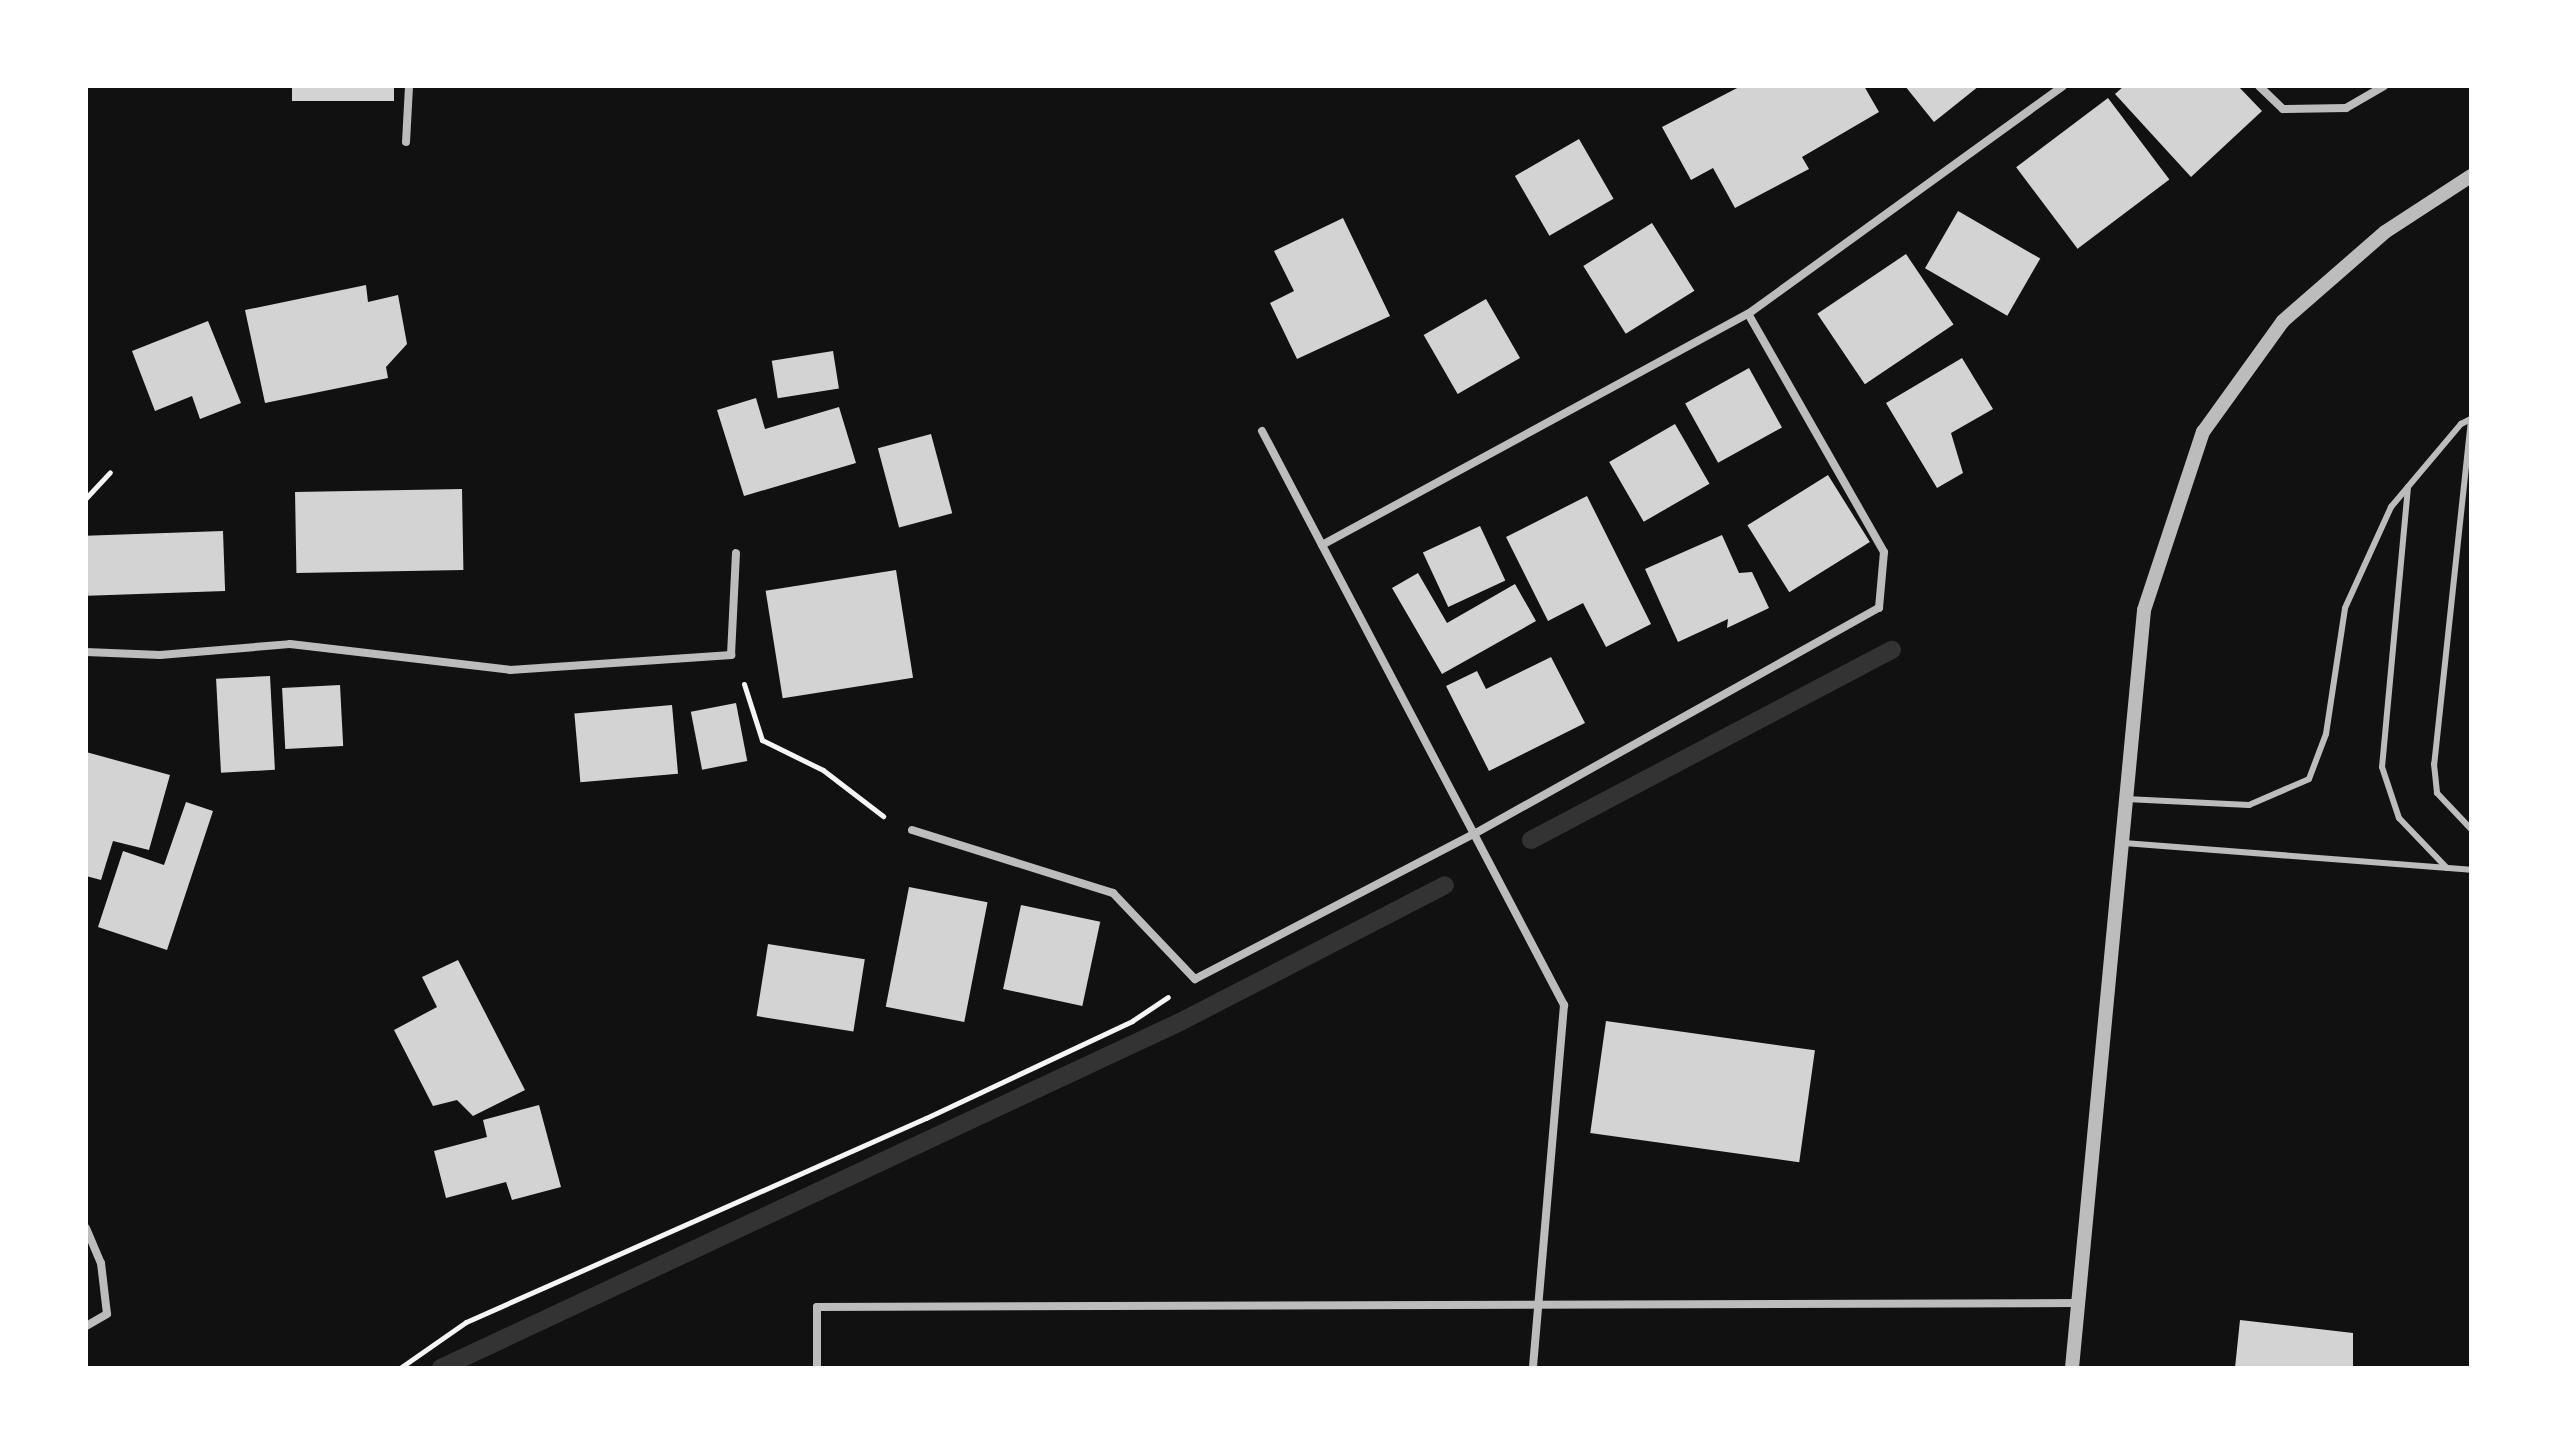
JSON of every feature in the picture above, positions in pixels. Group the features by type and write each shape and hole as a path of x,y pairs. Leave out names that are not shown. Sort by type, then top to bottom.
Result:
{"street":[{"path":"406,142 409,86"},
{"path":"1322,545 1748,314 2063,86"},
{"path":"2259,86 2283,109 2346,108 2384,86"},
{"path":"2072,1368 2144,610 2203,432 2283,321 2385,232 2471,176"},
{"path":"912,830 1113,893 1195,979 1474,834 1879,608 1884,552 1748,314"},
{"path":"1262,431 1564,1005 1542,1305 1533,1368"},
{"path":"86,652 160,655 290,644 510,670 731,655 736,553"},
{"path":"86,1228 101,1263 107,1314 86,1326"},
{"path":"817,1368 817,1307 2078,1303"}],"lane":[{"path":"2126,799 2249,805 2309,779 2326,734 2345,608 2391,507 2461,424 2471,420 2434,764 2437,793 2471,829"},
{"path":"2408,487 2382,767 2399,818 2447,868"},
{"path":"2122,843 2471,870"}],"path":[{"path":"86,498 110,472"},
{"path":"731,655 762,740 823,770 869,809 912,830"},
{"path":"400,1368 466,1322 953,1106 1132,1021 1195,979"}],"building":[{"path":"292,86 394,86 394,101 292,101"},
{"path":"1741,86 1864,86 1879,112 1802,157 1809,169 1735,208 1713,168 1691,180 1662,127"},
{"path":"1905,86 1979,86 1934,122"},
{"path":"2124,86 2238,86 2262,111 2191,177 2115,94"},
{"path":"2108,98 2169,179 2078,249 2016,167"},
{"path":"1579,139 1614,199 1549,236 1515,176"},
{"path":"1958,211 2040,258 2007,316 1925,268"},
{"path":"1343,218 1390,316 1297,359 1270,303 1294,291 1274,251"},
{"path":"1652,223 1694,291 1626,334 1583,266"},
{"path":"1906,254 1954,324 1865,384 1817,314"},
{"path":"366,285 368,302 398,295 407,344 386,367 388,378 265,403 245,310"},
{"path":"1486,299 1520,358 1458,394 1424,335"},
{"path":"208,321 241,403 200,419 192,396 155,411 132,351"},
{"path":"833,351 839,389 778,398 772,361"},
{"path":"1962,358 1993,409 1951,433 1963,473 1937,488 1886,403"},
{"path":"1749,368 1782,427 1718,463 1685,403"},
{"path":"756,398 765,429 839,407 856,463 744,496 717,410"},
{"path":"1675,424 1710,484 1644,522 1609,462"},
{"path":"931,434 952,513 899,527 878,448"},
{"path":"1828,475 1870,542 1789,592 1747,525"},
{"path":"462,489 463,570 296,573 295,492"},
{"path":"1587,496 1651,624 1606,647 1583,603 1548,621 1506,537"},
{"path":"1480,526 1505,580 1448,607 1423,553"},
{"path":"223,531 225,591 88,596 86,536"},
{"path":"1722,535 1739,573 1752,572 1769,608 1727,628 1728,619 1678,642 1645,569"},
{"path":"896,570 913,678 783,698 766,591"},
{"path":"1418,573 1447,623 1515,584 1536,621 1442,674 1392,588"},
{"path":"1551,657 1585,723 1489,771 1446,686 1477,671 1486,689"},
{"path":"270,676 275,770 221,773 216,679"},
{"path":"340,685 343,746 285,749 282,688"},
{"path":"736,703 747,761 702,770 691,712"},
{"path":"672,705 678,774 580,782 574,714"},
{"path":"86,752 170,775 149,850 113,841 101,880 86,876"},
{"path":"186,802 213,811 167,950 98,927 123,851 164,865"},
{"path":"909,887 988,902 964,1022 886,1007"},
{"path":"1021,905 1100,922 1082,1006 1003,989"},
{"path":"768,944 865,959 853,1031 757,1016"},
{"path":"458,960 525,1090 473,1116 457,1100 433,1106 394,1030 437,1007 422,977"},
{"path":"1606,1021 1815,1050 1799,1162 1590,1133"},
{"path":"539,1105 561,1187 512,1200 506,1182 446,1198 434,1151 487,1137 483,1120"},
{"path":"2240,1320 2353,1333 2353,1368 2235,1368"}],"waterway":[{"path":"1531,840 1892,650"},
{"path":"441,1368 1180,1022 1445,885"}]}
